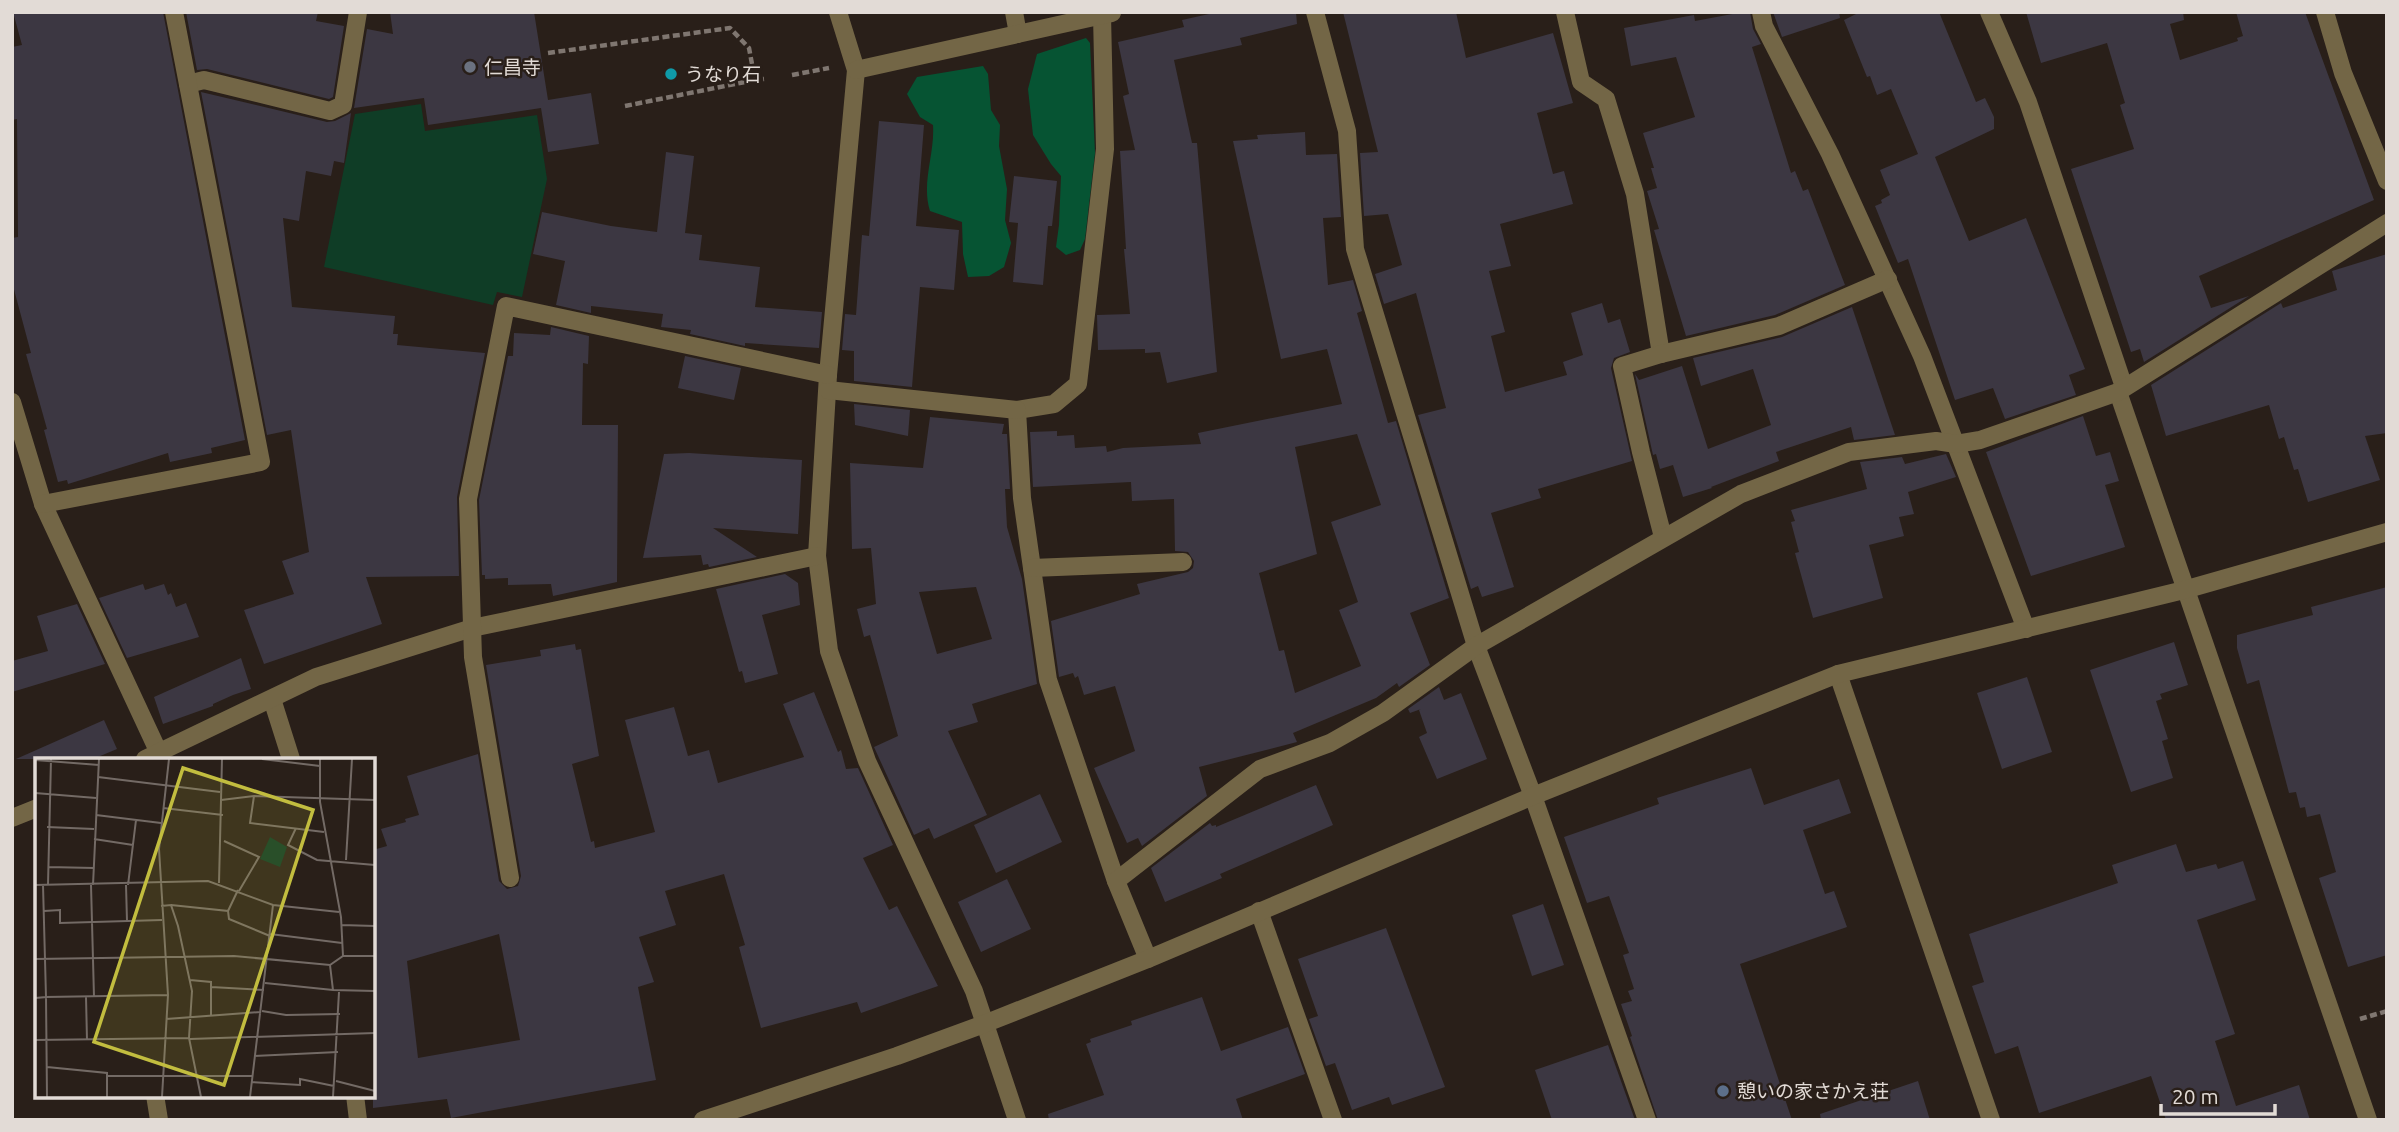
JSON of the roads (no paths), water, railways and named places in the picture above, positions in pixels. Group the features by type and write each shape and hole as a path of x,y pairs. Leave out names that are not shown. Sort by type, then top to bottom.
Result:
{"street":[{"path":"43,504 261,462 174,12"},
{"path":"188,84 204,80 330,111 343,105 358,12"},
{"path":"838,12 855,66 828,383 817,556 829,651 867,761 974,991 1017,1120"},
{"path":"1014,12 1018,34"},
{"path":"1315,12 1348,131 1355,249 1476,646 1533,796 1647,1120"},
{"path":"1565,12 1581,82 1606,99 1635,194 1661,354"},
{"path":"1761,12 1764,26 1830,154 1922,356 2026,629"},
{"path":"1989,12 2028,102 2184,590 2368,1120"},
{"path":"2325,12 2343,73 2387,181"},
{"path":"510,878 473,657 467,499 506,306 828,383 1017,410 1054,404 1077,384 1105,149 1098,14 1018,34 855,66"},
{"path":"1116,881 1261,769 1330,743 1383,713 1476,646 1741,494 1849,452 1936,441 1956,444 1980,440 2121,389 2387,223"},
{"path":"1663,537 1622,366 1779,326 1888,279"},
{"path":"12,402 43,504 152,756 316,677 472,628 817,556"},
{"path":"1017,410 1022,498 1048,680 1116,881 1148,959"},
{"path":"703,1120 897,1056 984,1024 1148,959 1533,796 1838,674 2184,590 2387,532"},
{"path":"1032,568 1183,562"},
{"path":"1838,674 1991,1120"},
{"path":"272,699 291,758"},
{"path":"12,818 35,809"},
{"path":"1259,911 1334,1120"},
{"path":"155,1097 159,1120"},
{"path":"355,1097 358,1120"}],"place":[{"name":"仁昌寺","path":"470,67"},
{"name":"うなり石","path":"671,74"},
{"name":"憩いの家さかえ荘","path":"1723,1091"}]}
